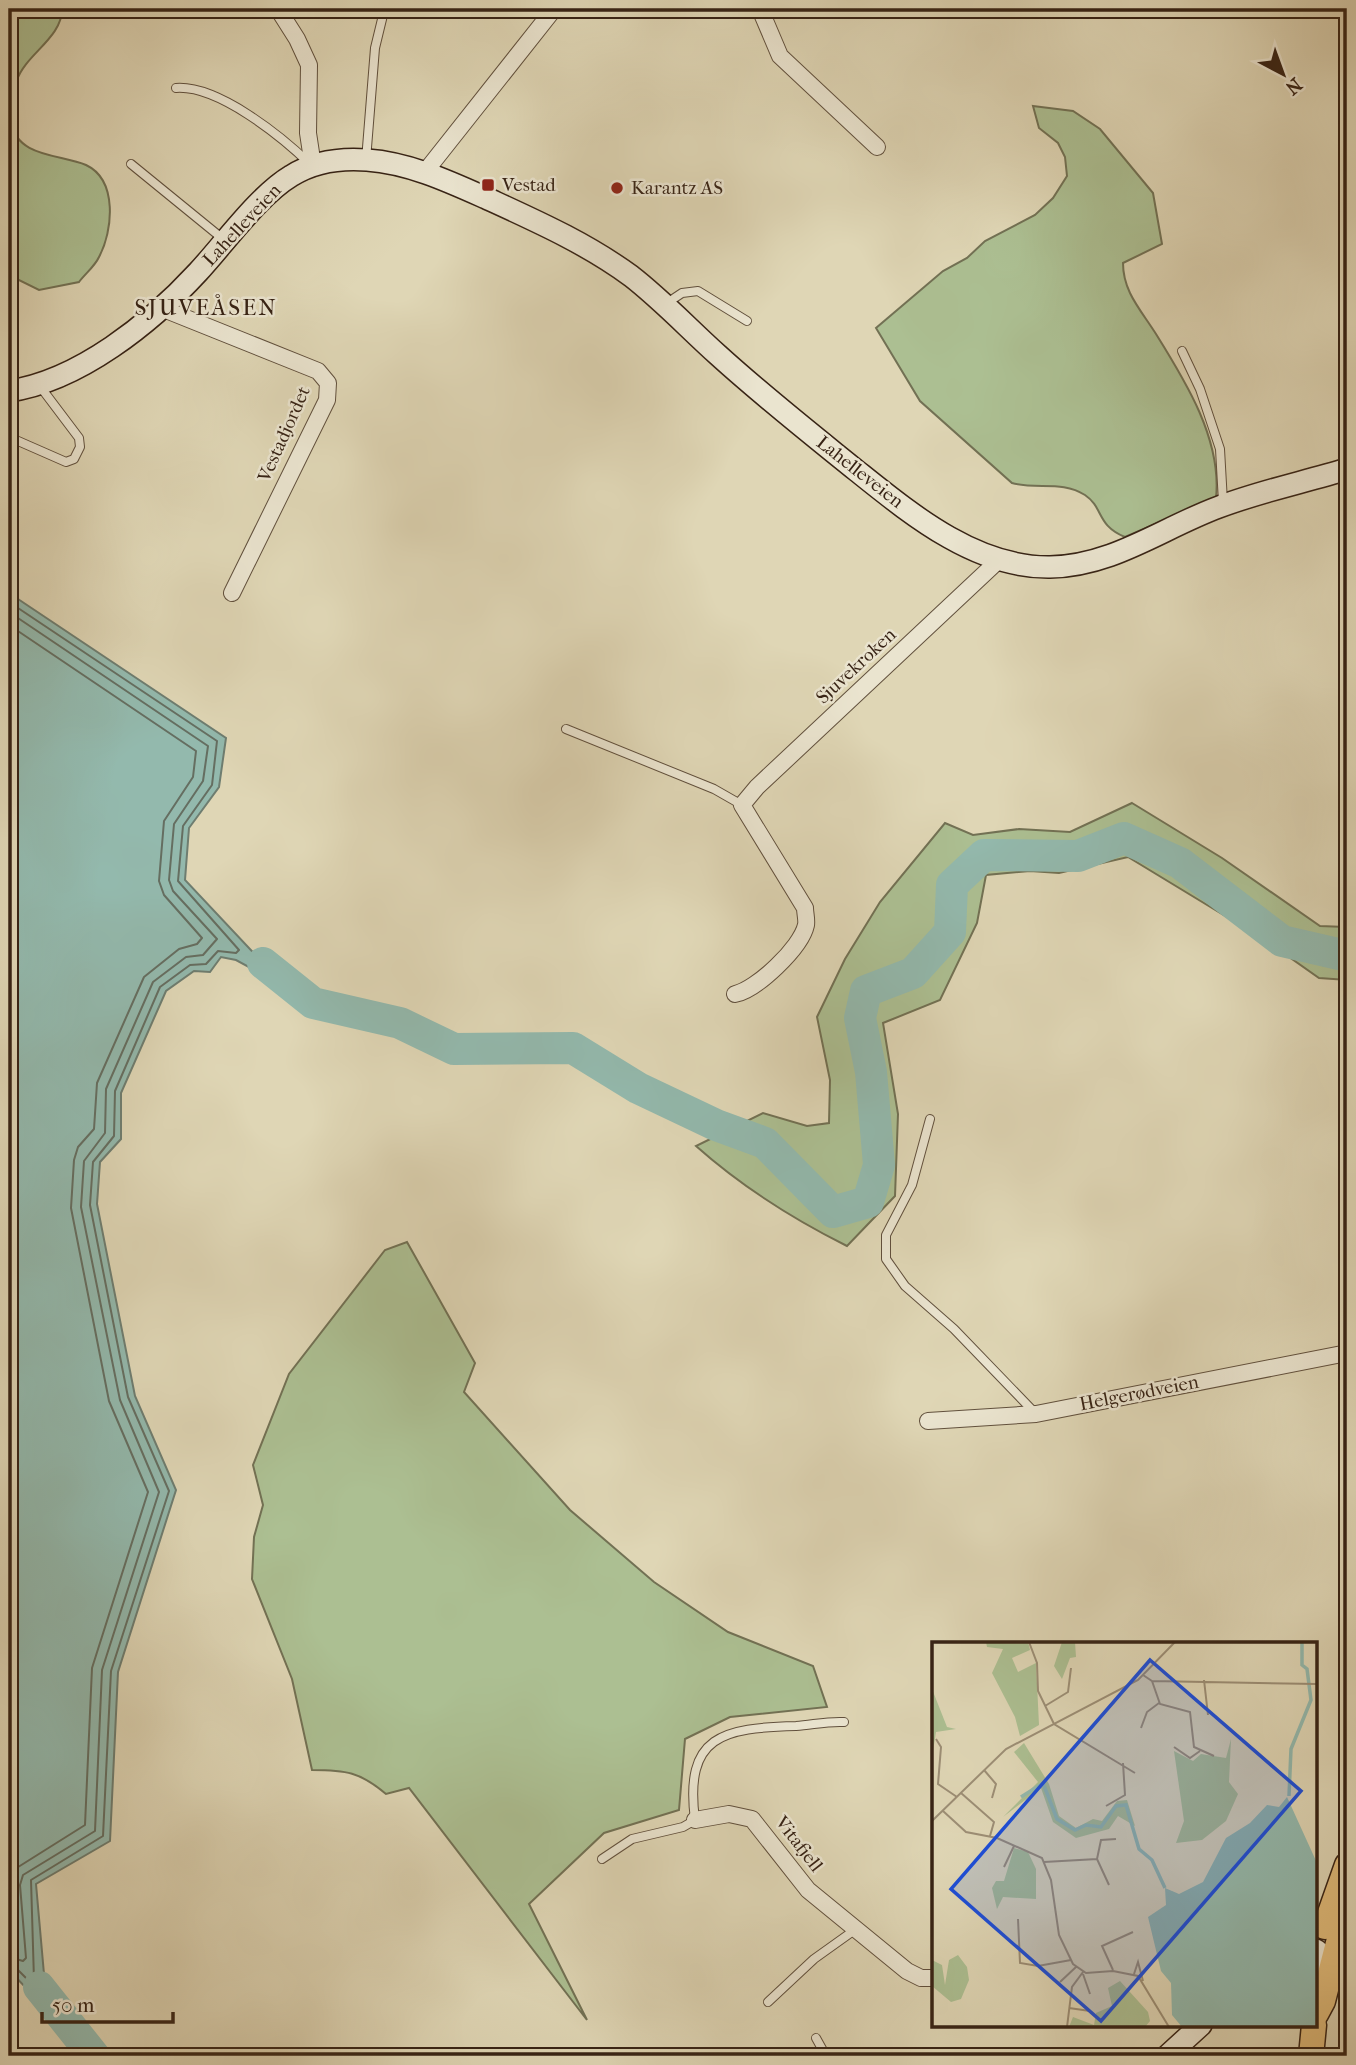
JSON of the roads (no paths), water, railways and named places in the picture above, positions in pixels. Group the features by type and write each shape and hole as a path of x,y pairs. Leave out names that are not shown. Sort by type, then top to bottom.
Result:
{"main road":[{"path":"1318,2010 1323,2001 1320,1961 1331,1906 1347,1865"},
{"path":"1320,1961 1347,1908"},
{"path":"1311,2056 1314,2026"}],"street":[{"path":"278,9 298,39 309,65 308,133 313,166"},
{"path":"425,172 554,9"},
{"path":"760,9 780,56 877,147"},
{"name":"Lahelleveien","path":"9,391 39,385 102,353 160,308 289,176 331,161 366,160 425,172 551,227 608,261 664,304 771,402 886,494 937,531 1000,559 1029,567 1094,561 1126,550 1223,505 1347,469"},
{"name":"Vestadjordet","path":"160,308 318,371 328,383 327,400 232,593"},
{"name":"Sjuvekroken","path":"742,805 757,787 1000,559"},
{"path":"735,995 748,992 796,946 806,925 805,908 742,805"},
{"name":"Helgerødveien","path":"928,1421 1036,1414 1347,1353"},
{"name":"Vitafjell","path":"695,1820 729,1814 752,1819 808,1890 907,1971 921,1979 932,1978"},
{"path":"1167,2056 1200,2026"}],"lane":[{"path":"366,160 375,48 384,11"},
{"path":"176,88 185,87 218,97 275,134 313,166"},
{"path":"131,164 225,240"},
{"path":"664,304 682,293 698,291 747,321"},
{"path":"1182,351 1200,389 1220,449 1223,505"},
{"path":"9,438 66,462 74,459 79,438 39,385"},
{"path":"566,729 714,789 742,805"},
{"path":"930,1119 912,1185 886,1235 886,1259 905,1286 954,1329 1036,1414"},
{"path":"602,1859 632,1839 683,1827 695,1820 693,1775 704,1751 714,1742 745,1728 800,1726 824,1721 844,1722"},
{"path":"768,2002 814,1959 856,1930"},
{"path":"816,2038 826,2056"}],"water":[{"path":"9,593 226,738 219,787 189,828 185,880 263,963 258,972 236,960 221,957 210,972 194,971 166,991 121,1093 121,1139 100,1162 97,1204 135,1396 176,1490 118,1672 110,1841 36,1884 44,1974 39,1987 27,1989 9,1970"}],"waterway":[{"path":"263,963 313,1003 400,1023 454,1049 573,1048 638,1088 716,1125 765,1143 833,1212 868,1202 879,1165 871,1072 860,1018 866,991 913,973 950,932 952,885 984,855 1078,856 1124,838 1180,863 1282,941 1347,956"},
{"path":"39,1987 94,2056"}],"place":[{"name":"Vestad","path":"488,185"},
{"name":"Karantz AS","path":"617,188"}],"district":[{"name":"SJUVEÅSEN","path":"206,307"}]}
